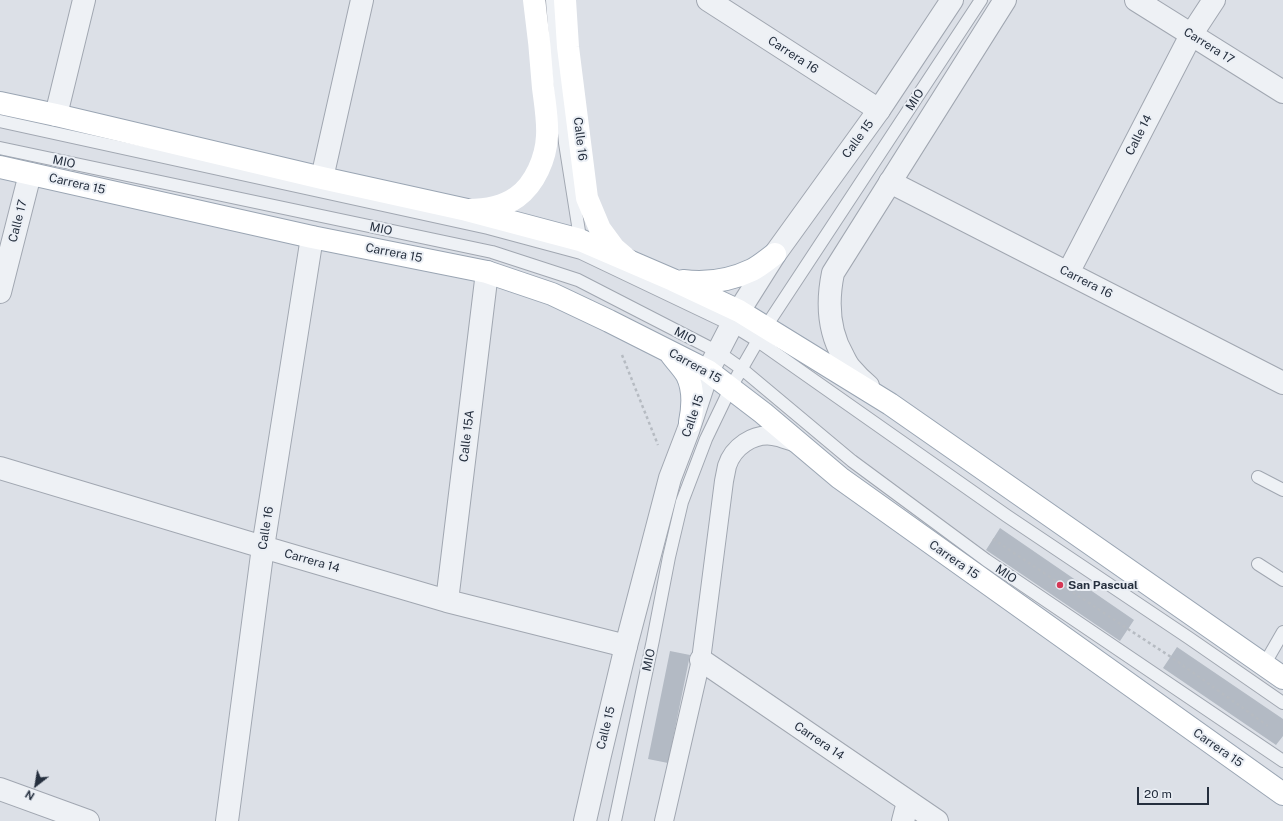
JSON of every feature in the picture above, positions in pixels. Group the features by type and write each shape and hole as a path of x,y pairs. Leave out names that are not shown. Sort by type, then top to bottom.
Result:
{"main road":[{"path":"468,210 484,210 516,198 538,171 544,156 547,136 541,59 534,0"},
{"name":"Calle 16","path":"565,0 568,47 587,198 600,229 614,248 631,262"},
{"path":"0,102 322,178 468,210 631,262 673,280 762,334 879,397 1283,678"},
{"name":"Carrera 15","path":"0,167 312,237 487,272 552,294 669,352 713,362 731,387 840,478 1283,794"},
{"path":"673,280 700,283 728,280 753,270 775,254"},
{"path":"669,352 687,376 692,391 690,422"}],"street":[{"path":"56,115 84,0"},
{"path":"322,178 362,0"},
{"name":"Carrera 16","path":"708,0 880,110"},
{"name":"Calle 15","path":"585,821 626,646 670,478 713,362 736,318 775,254 880,110 952,0"},
{"path":"879,397 850,368 837,347 829,311 829,290 833,273 1005,0"},
{"name":"Carrera 17","path":"1136,0 1283,92"},
{"name":"Calle 14","path":"1068,273 1191,35 1214,0"},
{"name":"Calle 17","path":"0,292 30,174"},
{"name":"Carrera 16","path":"890,182 1283,382"},
{"name":"Calle 16","path":"227,821 263,547 312,237"},
{"name":"Calle 15A","path":"447,601 487,272"},
{"path":"664,821 700,660 723,489 728,465 735,452 744,443 757,437 772,436 801,444"},
{"name":"Carrera 14","path":"0,468 447,601 626,646"},
{"name":"Carrera 14","path":"700,660 906,811 938,821"},
{"path":"0,789 88,821"}],"lane":[{"path":"552,0 565,143 581,247"},
{"name":"MIO","path":"615,821 669,557 682,502 706,439 731,387 762,334 981,0"},
{"name":"MIO","path":"0,121 581,247 736,318"},
{"name":"MIO","path":"0,148 492,252 578,280 713,362 742,369 852,461 986,560 1283,761"},
{"path":"762,334 1007,516 1283,703"},
{"path":"1258,477 1283,490"},
{"path":"1258,564 1283,580"},
{"path":"1264,665 1283,632"}],"path":[{"path":"609,321 670,478"},
{"path":"993,540 1171,657 1270,728"}],"building":[{"name":"San Pascual","path":"1000,528 1134,620 1120,641 986,550"},
{"path":"1177,647 1283,719 1283,736 1276,745 1163,668"},
{"path":"670,651 690,655 668,763 648,759"}],"place":[{"name":"San Pascual","path":"1060,585"}]}
